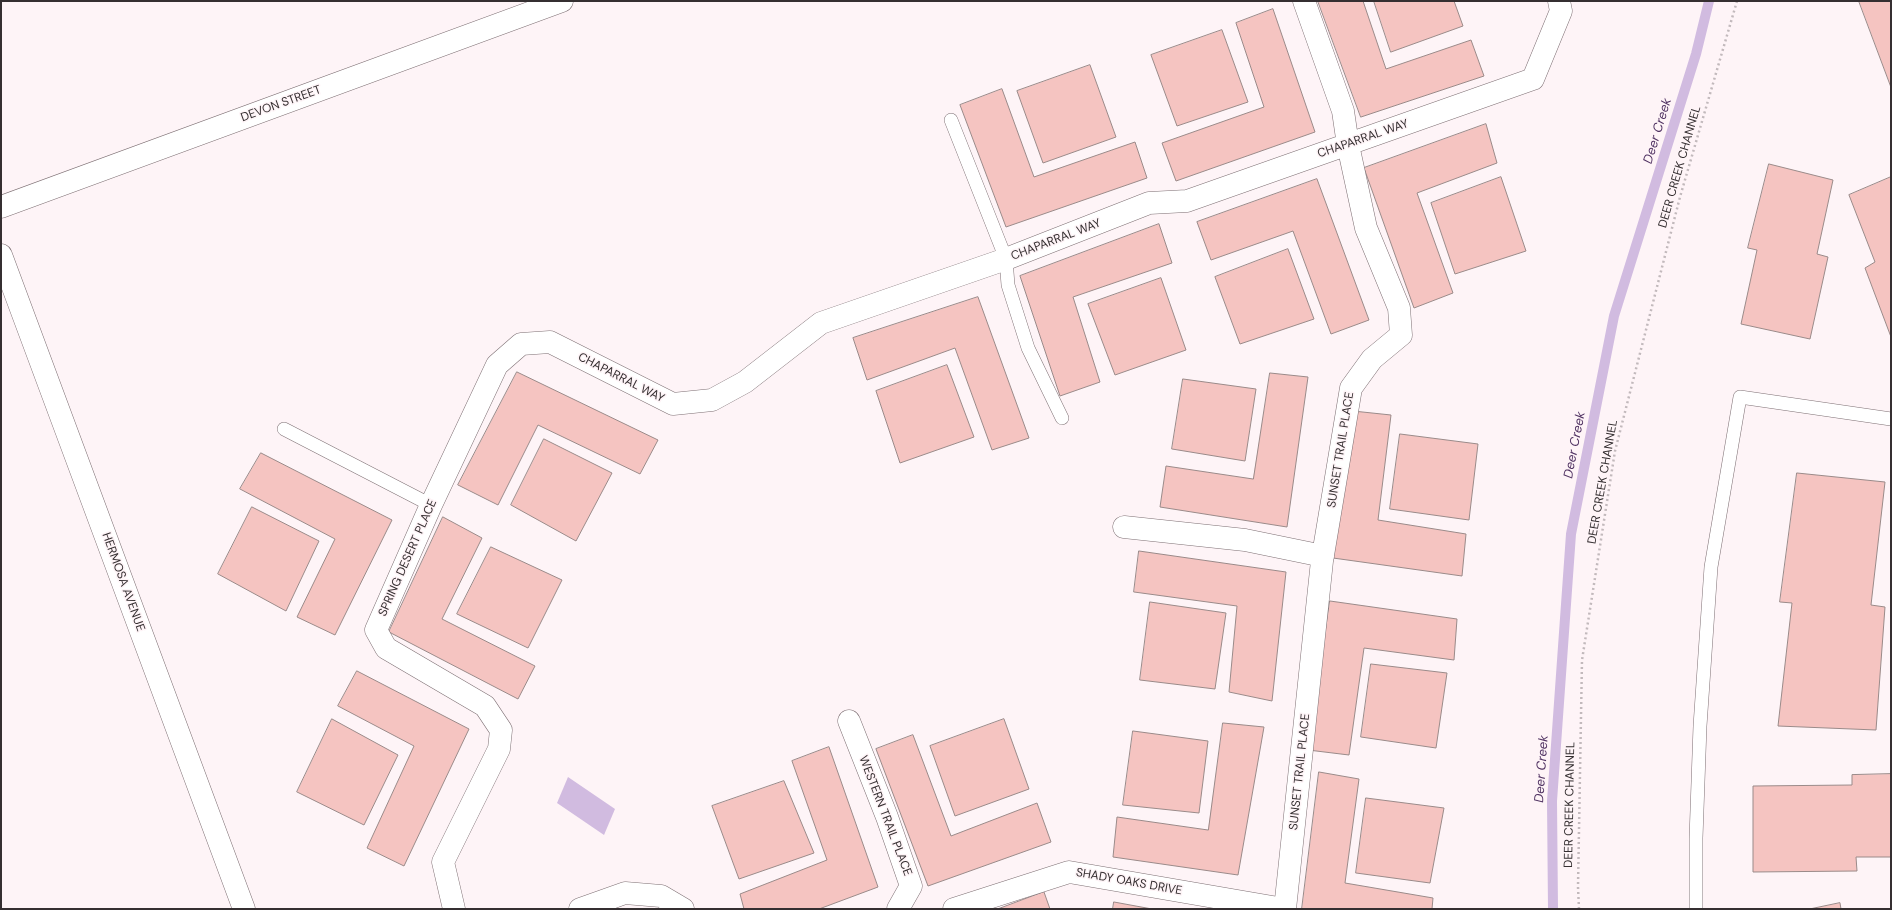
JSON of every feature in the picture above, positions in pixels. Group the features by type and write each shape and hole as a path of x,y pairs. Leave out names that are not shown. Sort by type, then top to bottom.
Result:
{"street":[{"name":"DEVON STREET","path":"1,207 562,1"},
{"name":"SUNSET TRAIL PLACE","path":"1285,909 1324,556 1351,388 1372,358 1401,335 1399,308 1366,228 1348,145 1343,111 1304,1"},
{"name":"CHAPARRAL WAY","path":"521,344 550,342 673,404 712,400 745,382 821,323 1006,259 1149,204 1187,201 1533,79 1561,12 1559,1"},
{"name":"HERMOSA AVENUE","path":"1,255 244,909"},
{"name":"SPRING DESERT PLACE","path":"454,909 443,862 499,749 501,730 485,706 386,648 376,630 431,505 497,365 521,344"},
{"path":"1124,527 1245,540 1324,556"},
{"name":"WESTERN TRAIL PLACE","path":"848,722 887,817 911,886 898,909"},
{"name":"SHADY OAKS DRIVE","path":"954,909 1069,872 1285,909"},
{"path":"580,909 624,893 661,896 683,909"}],"lane":[{"path":"951,120 1006,259 1008,285 1028,348 1062,418"},
{"path":"1696,909 1696,838 1700,726 1711,567 1740,397 1891,419"},
{"path":"284,429 431,505"}],"path":[{"name":"DEER CREEK CHANNEL","path":"1579,909 1578,887 1582,660 1615,451 1680,197 1737,1"}],"shaded area":[{"path":"568,777 615,809 604,835 557,803"}],"building":[{"path":"1318,1 1363,1 1386,69 1471,40 1484,76 1361,117"},
{"path":"1374,1 1454,1 1463,26 1391,52"},
{"path":"1859,1 1891,1 1891,87"},
{"path":"1273,9 1315,132 1176,181 1162,143 1264,107 1236,23"},
{"path":"1222,30 1248,102 1177,126 1151,55"},
{"path":"1090,65 1116,137 1043,163 1017,91"},
{"path":"1002,89 1034,177 1135,142 1147,178 1006,227 960,105"},
{"path":"1486,124 1497,163 1417,193 1453,293 1414,308 1364,168"},
{"path":"1769,164 1833,180 1817,254 1828,257 1810,339 1741,324 1757,250 1748,248"},
{"path":"1501,177 1526,251 1455,274 1431,203"},
{"path":"1891,177 1891,337 1865,268 1875,262 1849,195"},
{"path":"1317,179 1369,320 1331,334 1293,231 1211,260 1197,222"},
{"path":"1159,224 1172,263 1073,297 1100,382 1060,396 1020,276"},
{"path":"1288,249 1314,319 1240,344 1215,277"},
{"path":"1161,278 1186,350 1115,375 1088,304"},
{"path":"978,297 1029,438 992,450 955,348 867,380 853,338"},
{"path":"947,365 974,437 900,463 876,391"},
{"path":"517,372 658,440 640,474 538,425 498,505 458,485"},
{"path":"1270,373 1308,377 1287,527 1160,507 1166,466 1253,479"},
{"path":"1183,379 1256,389 1245,461 1172,449"},
{"path":"1353,411 1391,415 1378,520 1466,534 1462,576 1333,558"},
{"path":"1400,434 1478,444 1469,520 1390,509"},
{"path":"544,439 612,473 576,541 511,505"},
{"path":"261,453 392,520 335,635 297,617 335,539 240,489"},
{"path":"1797,473 1885,482 1871,605 1885,607 1876,730 1778,726 1792,603 1780,602"},
{"path":"252,507 319,541 286,611 218,574"},
{"path":"443,517 482,538 442,619 535,666 518,699 389,632"},
{"path":"491,547 562,580 528,648 457,614"},
{"path":"1139,551 1286,572 1272,701 1229,692 1237,606 1134,592"},
{"path":"1330,601 1457,619 1454,660 1364,648 1349,755 1308,750"},
{"path":"1150,602 1226,613 1215,689 1140,680"},
{"path":"1371,664 1447,673 1436,748 1361,737"},
{"path":"357,671 469,729 404,866 367,848 414,746 338,706"},
{"path":"332,719 398,755 364,825 297,792"},
{"path":"1004,719 1029,789 955,816 930,746"},
{"path":"1223,723 1264,727 1238,875 1113,857 1117,817 1208,830"},
{"path":"1133,731 1208,741 1199,813 1123,805"},
{"path":"913,735 951,836 1037,803 1051,842 928,886 876,749"},
{"path":"829,747 878,887 819,909 744,909 740,894 827,860 792,761"},
{"path":"1319,772 1359,779 1345,883 1433,898 1432,909 1302,909"},
{"path":"1891,774 1891,857 1856,857 1857,871 1753,872 1753,786 1852,785 1852,775"},
{"path":"784,781 814,853 739,879 712,806"},
{"path":"1366,798 1444,808 1430,883 1356,873"},
{"path":"1044,892 1050,909 998,909"},
{"path":"1114,902 1152,909 1113,909"},
{"path":"1840,903 1841,909 1810,909"}],"waterway":[{"name":"Deer Creek","path":"1553,909 1552,801 1571,534 1614,316 1696,54 1709,1"}]}
